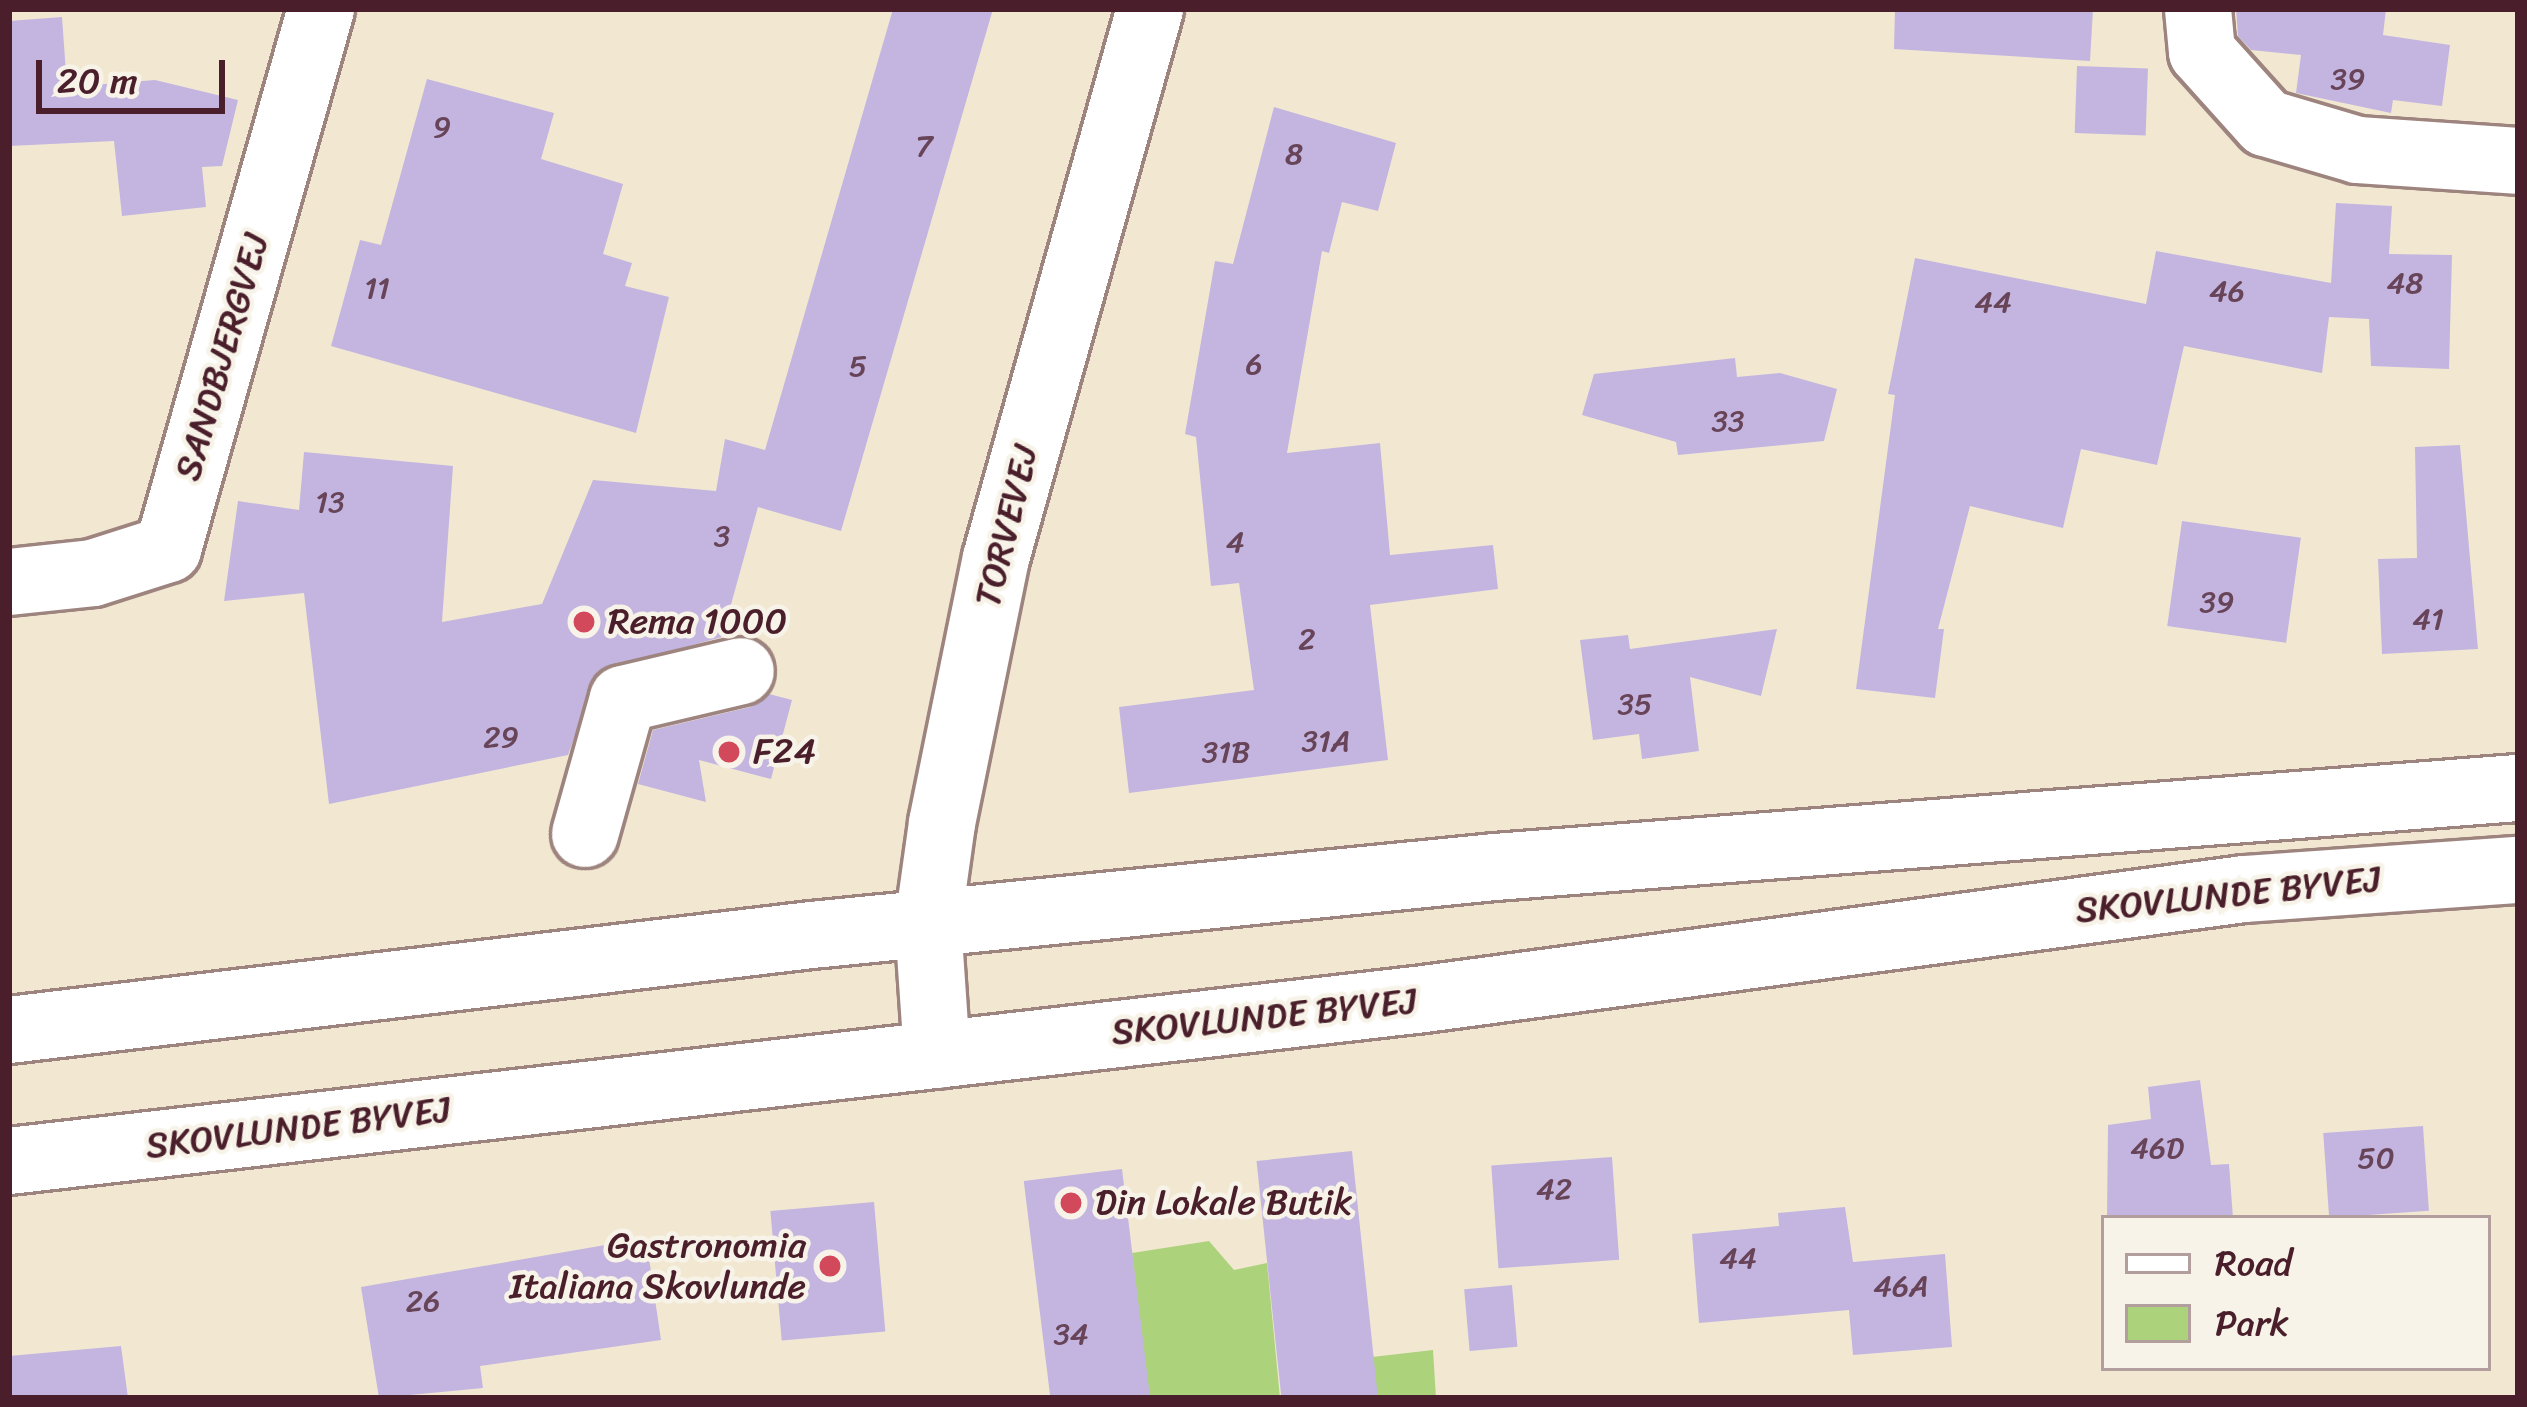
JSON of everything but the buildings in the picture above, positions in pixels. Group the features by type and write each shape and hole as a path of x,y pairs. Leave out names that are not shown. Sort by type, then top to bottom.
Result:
{"main road":[{"name":"SANDBJERGVEJ","path":"9,582 93,573 167,549 321,9"},
{"name":"TORVEVEJ","path":"937,1055 928,923 996,558 1150,9"},
{"path":"2198,9 2202,52 2266,123 2358,150 2518,161"},
{"path":"585,833 623,699 741,671"},
{"path":"9,1030 928,923 1496,867 2518,788"},
{"name":"SKOVLUNDE BYVEJ","path":"9,1161 937,1055 2245,889 2518,870"}],"green space":[{"path":"1209,1241 1234,1270 1267,1263 1280,1398 1149,1398 1132,1253"},
{"path":"1433,1350 1436,1398 1376,1398 1372,1357"}],"place":[{"name":"Rema 1000","path":"584,622"},
{"name":"F24","path":"729,752"},
{"name":"Din Lokale Butik","path":"1071,1203"},
{"name":"Gastronomia Italiana Skovlunde","path":"830,1266"}]}
